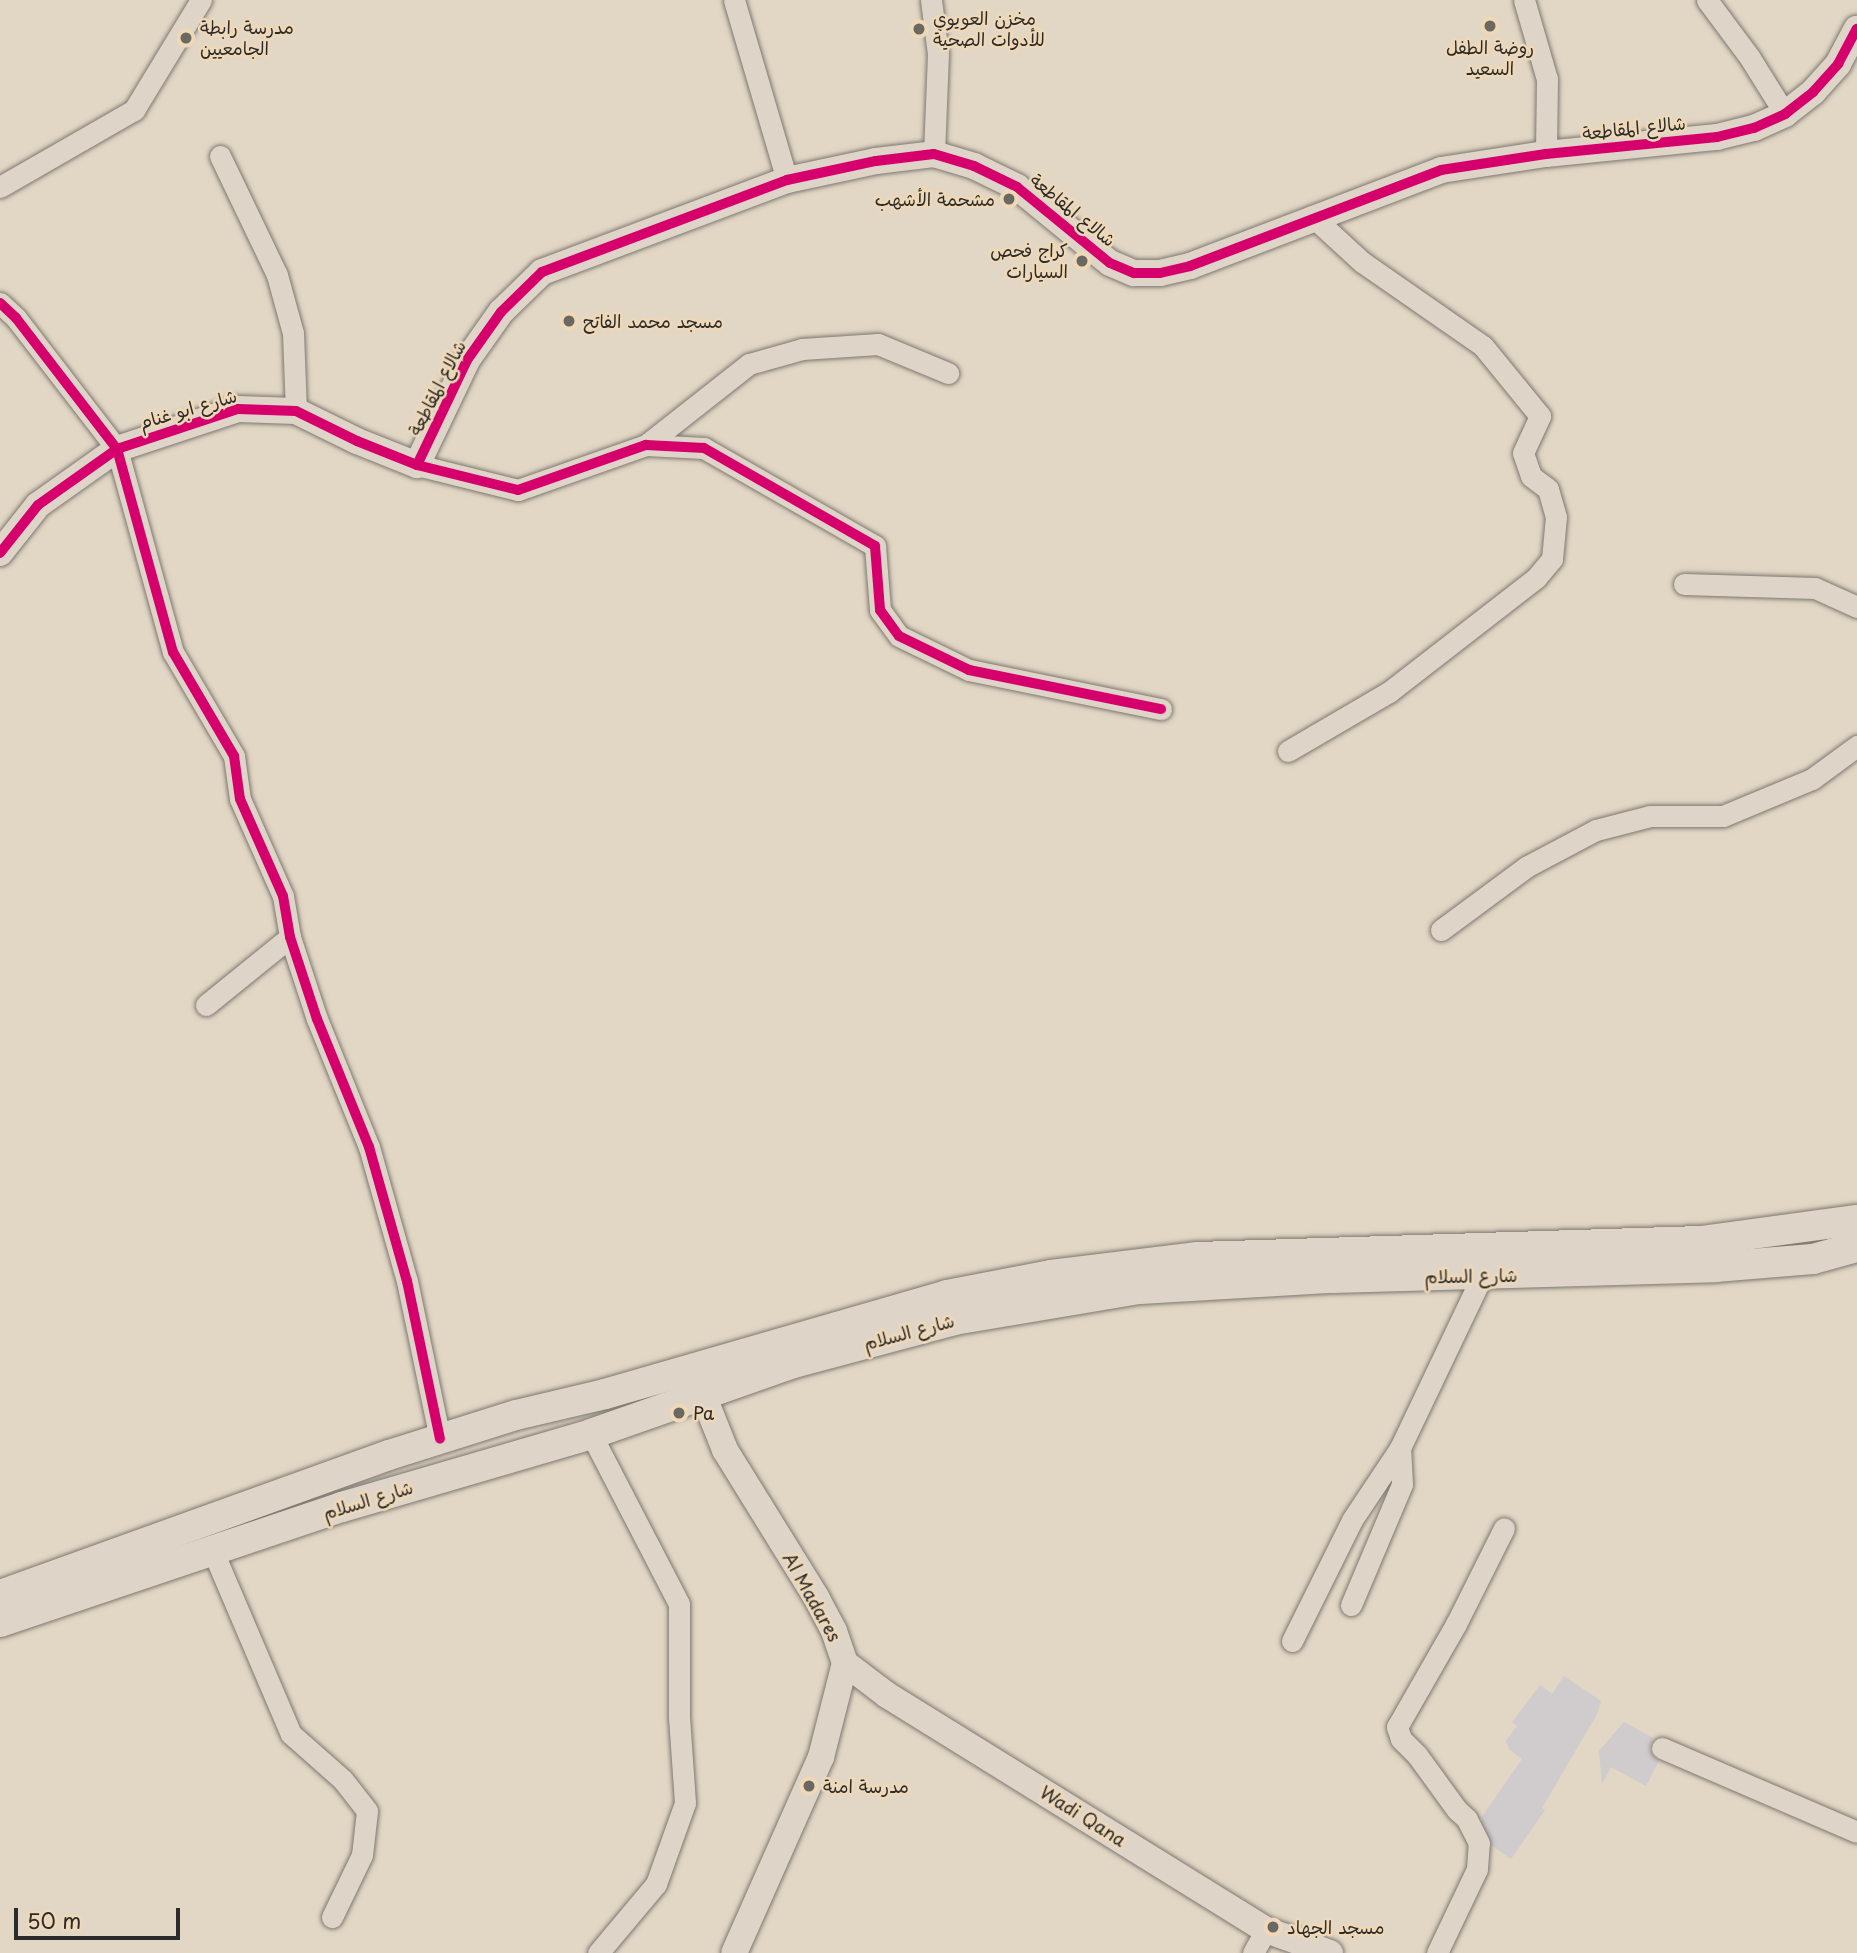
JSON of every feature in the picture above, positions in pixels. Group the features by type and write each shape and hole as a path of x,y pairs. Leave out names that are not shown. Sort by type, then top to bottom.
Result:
{"main road":[{"name":"شارع السلام","path":"0,1622 342,1507 592,1434 697,1382 947,1295 1078,1272 1198,1257 1701,1241 1857,1220"},
{"name":"شارع السلام","path":"0,1595 440,1439 516,1415 605,1394 697,1382 794,1363 954,1320 1065,1299 1219,1283 1715,1267 1813,1258 1857,1247"}],"street":[{"path":"0,187 134,110 201,0"},
{"path":"734,0 787,180"},
{"path":"931,0 938,54 934,154"},
{"path":"1524,0 1547,79 1546,154"},
{"path":"1707,0 1750,58 1785,114"},
{"name":"شالاع المقاطعة","path":"417,465 467,359 501,312 542,272 787,180 876,160 934,154 974,166 1017,187 1110,263 1134,273 1160,273 1190,266 1312,216 1441,170 1546,154 1717,137 1754,128 1785,114 1813,92 1838,64 1857,29"},
{"path":"220,156 277,275 293,333 296,411"},
{"path":"1288,751 1389,692 1536,578 1552,559 1556,517 1548,489 1531,476 1523,453 1540,416 1483,346 1362,262 1312,216"},
{"path":"0,303 16,318 117,449 173,652 234,756 240,799 283,897 290,937 317,1018 369,1147 407,1280 440,1439"},
{"path":"417,465 518,489 646,445 749,364 802,349 878,344 948,373"},
{"name":"شارع ابو غنام","path":"0,553 38,505 117,449 238,409 296,411 357,442 417,465"},
{"path":"646,445 704,448 875,546 880,610 899,636 969,670 1161,709"},
{"path":"1684,584 1815,588 1857,607"},
{"path":"1441,930 1526,867 1596,830 1650,816 1720,817 1812,779 1857,746"},
{"path":"206,1004 290,937"},
{"path":"1292,1641 1353,1520 1400,1448 1482,1276"},
{"name":"Al Madares","path":"697,1382 725,1450 828,1620 845,1663 821,1757 734,1953"},
{"path":"592,1434 679,1604 679,1717 685,1802 656,1884 598,1953"},
{"path":"1350,1605 1402,1484 1400,1448"},
{"path":"1437,1953 1477,1869 1479,1843 1467,1819 1457,1810 1417,1755 1401,1739 1397,1727 1456,1624 1504,1528"},
{"path":"212,1549 290,1734 343,1780 367,1811 362,1854 332,1917"},
{"name":"Wadi Qana","path":"845,1663 887,1695 1266,1930 1330,1953"},
{"path":"1662,1748 1857,1832"},
{"path":"1253,1953 1266,1930"}],"building":[{"path":"1564,1676 1601,1701 1597,1714 1542,1808 1545,1810 1511,1859 1492,1846 1481,1818 1522,1759 1509,1749 1506,1741 1517,1726 1512,1722 1540,1685 1552,1694"},
{"path":"1624,1722 1653,1738 1649,1750 1659,1761 1646,1786 1611,1767 1602,1784 1599,1751"}],"cycle path":[{"path":"417,465 467,360 501,312 542,272 787,180 876,161 934,154 974,166 1017,187 1110,263 1134,273 1160,273 1190,266 1441,170 1546,154 1717,137 1754,128 1785,114 1813,92 1838,64 1857,29"},
{"path":"0,303 16,318 117,449 173,652 234,756 240,799 283,896 290,937 317,1019 369,1147 407,1281 440,1439"},
{"path":"0,553 38,505 117,449 238,409 296,411 357,441 417,465 518,490 646,445 704,448 875,546 880,610 899,636 969,670 1161,709"}],"place":[{"name":"روضة الطفل السعيد","path":"1490,26"},
{"name":"مخزن العويوي للأدوات الصحية","path":"919,29"},
{"name":"مدرسة رابطة الجامعيين","path":"186,38"},
{"name":"مشحمة الأشهب","path":"1009,199"},
{"name":"كراج فحص السيارات","path":"1082,261"},
{"name":"مسجد محمد الفاتح","path":"569,321"},
{"name":"Pa","path":"679,1413"},
{"name":"مدرسة امنة","path":"809,1786"},
{"name":"مسجد الجهاد","path":"1273,1927"}]}
